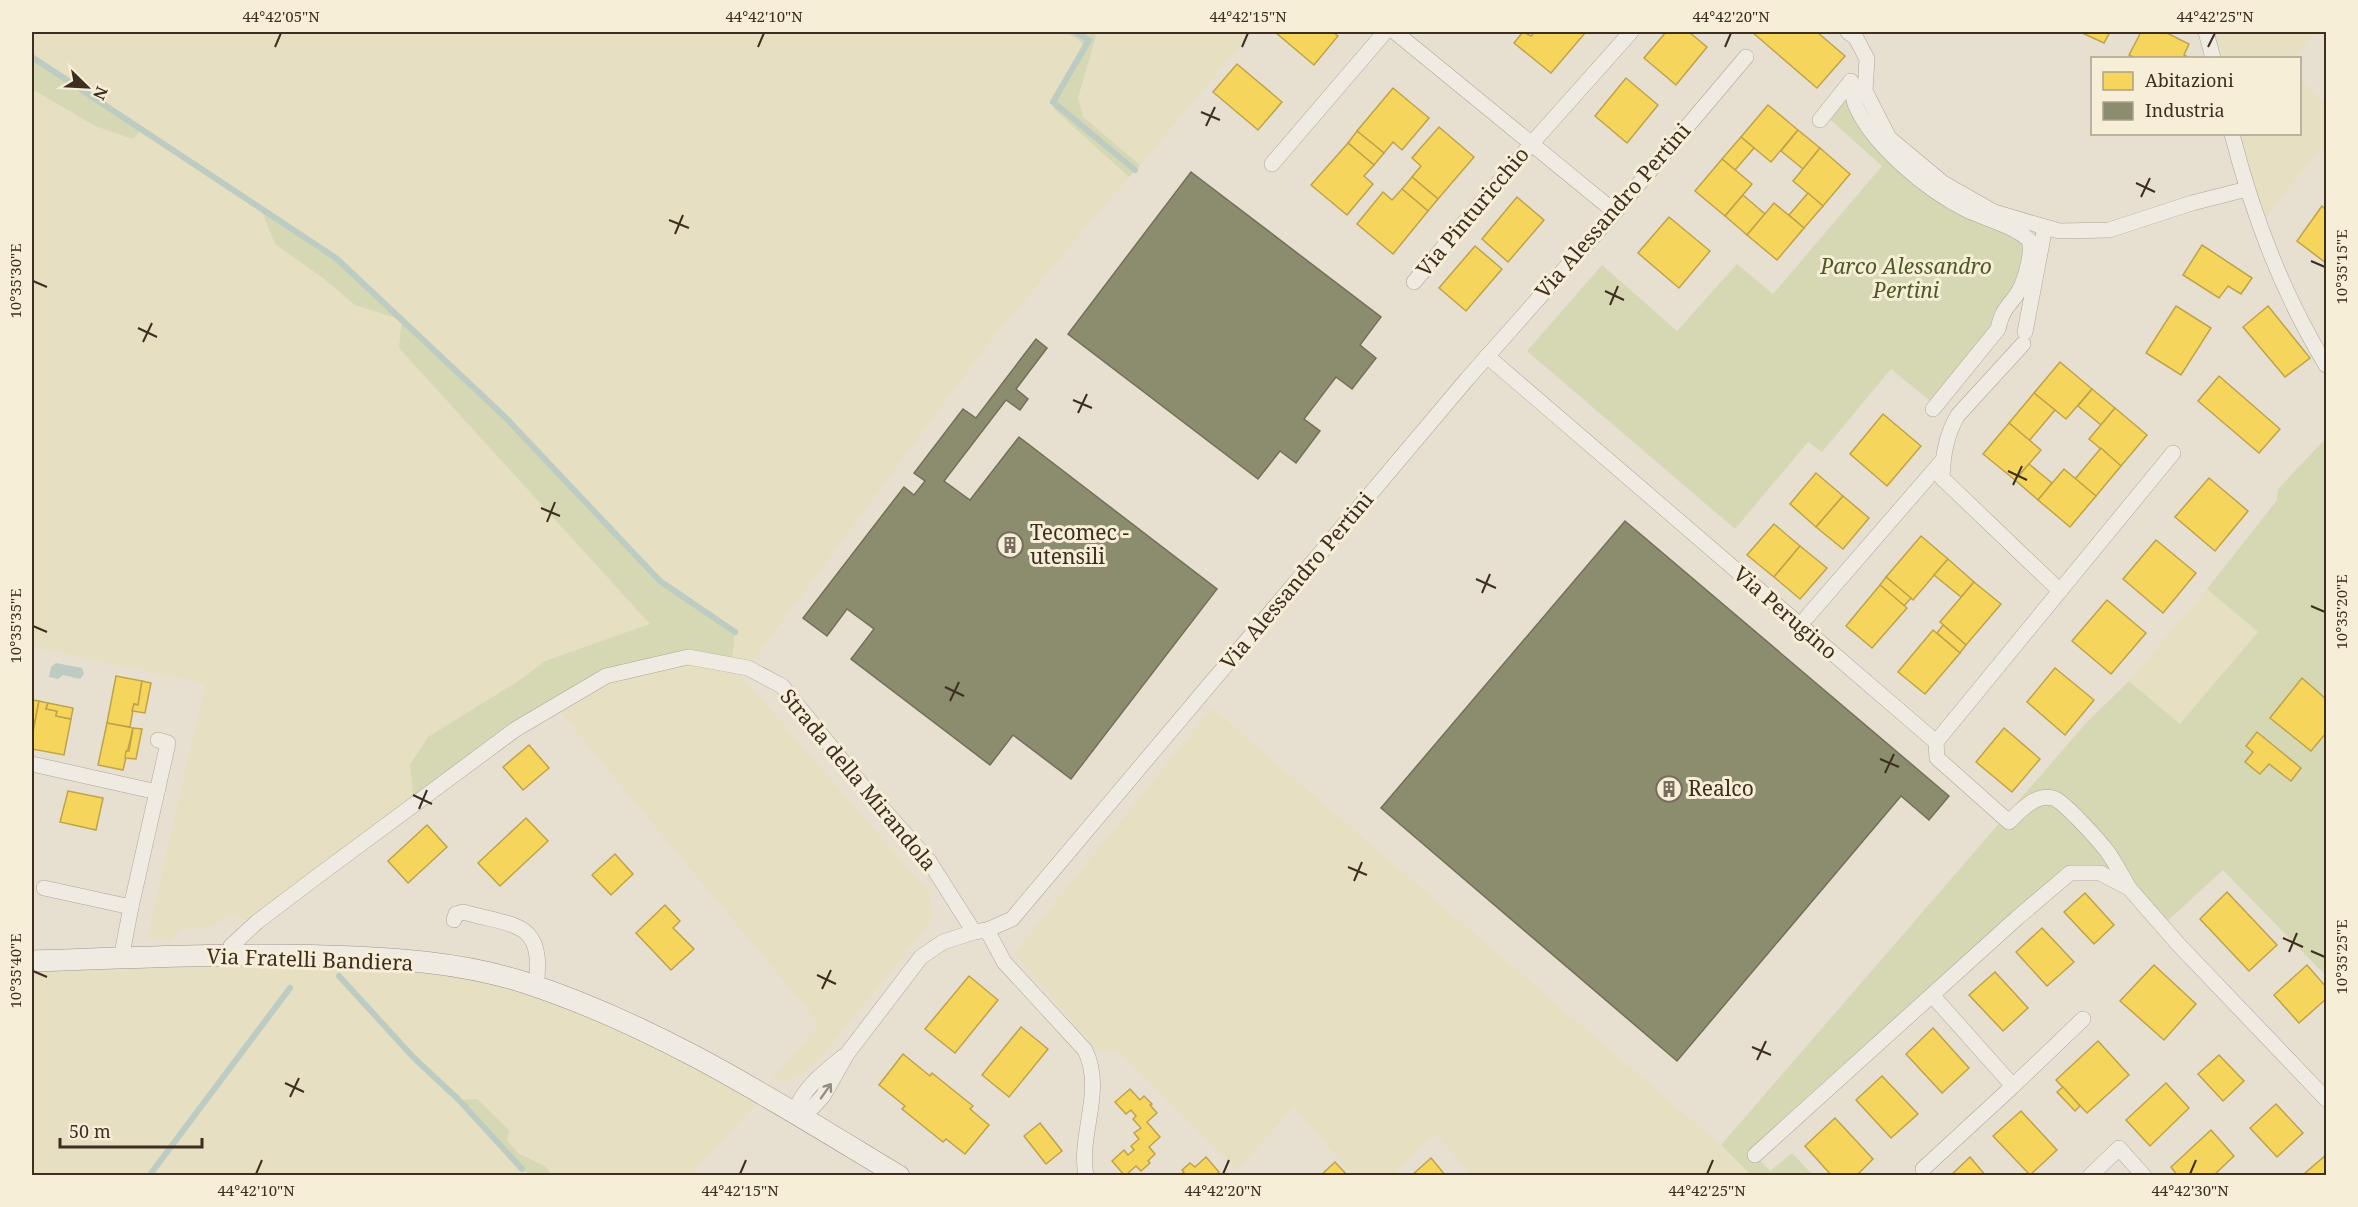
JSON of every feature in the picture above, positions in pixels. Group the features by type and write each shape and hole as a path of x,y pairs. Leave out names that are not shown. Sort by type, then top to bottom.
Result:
{"street":[{"path":"1272,164 1384,32"},
{"name":"Via Pinturicchio","path":"1395,32 1533,142 1615,212"},
{"name":"Via Pinturicchio","path":"1414,282 1533,142 1631,32"},
{"path":"1848,32 1856,38 1867,59 1865,91 1889,138 1943,183 1994,212 2059,231 2109,230 2192,203 2247,189"},
{"path":"2206,32 2213,57"},
{"name":"Via Alessandro Pertini","path":"794,1113 799,1099 808,1087 847,1054 921,957 943,942 1012,919 1487,356 1615,212 1746,57"},
{"path":"1820,120 1851,81 1855,103 1867,125 1886,147 1927,186 1965,209 2021,232 2029,240 2029,255 2020,289 2002,313 1998,329 1933,409"},
{"path":"2232,135 2247,189 2282,283 2326,365"},
{"name":"Via Perugino","path":"1807,617 1943,460 1946,442 1958,415 2024,338 2045,226"},
{"name":"Via Perugino","path":"1487,356 1936,742"},
{"path":"2173,453 1936,742 1937,758 2010,822 2025,807 2041,798 2054,798 2068,808 2108,852 2129,888 2178,944 2326,1099"},
{"path":"1943,460 1942,478 2060,591"},
{"name":"Strada della Mirandola","path":"231,946 257,922 516,729 606,676 688,657 748,668 782,686 861,784 929,861 1004,962 1085,1050 1090,1061 1093,1084 1084,1155 1086,1176"},
{"path":"121,958 168,742 158,740"},
{"path":"32,764 157,792"},
{"path":"1755,1155 2070,873 2100,873 2129,888"},
{"path":"44,888 131,907"},
{"path":"454,920 456,914 463,912 522,928 536,945 538,968 536,987"},
{"name":"Via Fratelli Bandiera","path":"32,961 263,954 380,958 454,967 536,987 655,1035 722,1070 899,1176"},
{"path":"1932,995 2013,1086"},
{"path":"1923,1169 2083,1019"},
{"path":"2090,1176 2119,1148 2144,1176"}],"shaded area":[{"path":"32,32 1066,32 1081,42 1084,49 1053,102 1053,108 1129,177 991,340 748,668 732,665 928,891 934,913 927,927 817,1062 801,1075 787,1081 772,1079 819,1024 555,706 607,676 735,632 660,581 504,416 403,320 399,348 650,624 545,661 520,680 414,804 257,922 228,916 209,928 180,929 170,942 147,938 205,684 32,647 32,89 95,126 141,130 32,57","holes":["260,208 336,258 401,319 355,305 323,278"]},
{"path":"1092,32 1252,32 1140,165 1083,117 1080,110 1078,98 1096,37"},
{"path":"2206,32 2314,32 2296,57 2213,57"},
{"path":"2301,80 2326,105 2326,142 2259,224 2232,135 2301,135"},
{"path":"2207,589 2258,632 2180,724 2129,681"},
{"path":"56,663 82,668 84,674 80,679 63,675 58,679 49,677 51,667"},
{"path":"1212,708 1721,1145 1751,1175 1471,1175 1436,1134 1392,1175 1353,1175 1294,1107 1237,1170 1121,1054 1097,1050 1014,953"},
{"path":"263,954 521,981 764,1095 691,1175 529,1176 522,1169 511,1176 32,1175 32,961"}],"green space":[{"path":"1066,32 1092,32 1096,36 1078,98 1083,117 1140,165 1129,177 1053,108 1053,102 1084,49 1081,42"},
{"path":"32,57 141,130 133,139 95,126 32,89"},
{"name":"Parco Alessandro Pertini","path":"1851,83 1866,125 2019,232 2027,255 1995,329 1934,404 1891,369 1822,452 1808,442 1735,529 1527,351 1602,265 1677,331 1737,264 1773,294 1882,166 1825,115"},
{"path":"260,207 336,258 357,277 504,416 660,581 735,632 731,665 688,657 606,676 414,804 410,765 428,737 520,680 545,661 650,624 399,348 402,320 355,305 323,278 275,244"},
{"path":"2326,438 2326,976 2223,870 2162,926 2129,888 2070,873 1755,1155 1770,1171 1792,1153 1813,1175 1751,1175 1721,1145 2086,723 2129,681 2180,724 2258,632 2207,589 2277,500 2278,489"},
{"path":"477,1099 509,1130 507,1140 519,1154 545,1166 552,1175 529,1175 459,1100"}],"building: Abitazioni":[{"path":"1275,32 1332,32 1338,36 1314,65"},
{"path":"1523,32 1531,36 1535,32 1585,33 1551,73 1514,43"},
{"path":"1666,32 1689,32 1707,47 1676,85 1644,58"},
{"path":"1752,32 1817,32 1845,56 1817,88"},
{"path":"2080,32 2110,32 2104,43"},
{"path":"2141,32 2165,32 2189,44 2184,55 2186,57 2133,57 2129,55"},
{"path":"1237,64 1282,102 1258,130 1213,92"},
{"path":"1626,78 1658,105 1627,143 1595,116"},
{"path":"1393,88 1429,118 1402,150 1393,142 1384,153 1357,131"},
{"path":"1768,105 1798,130 1771,162 1741,137"},
{"path":"1439,127 1474,157 1438,199 1412,177 1421,166 1412,158"},
{"path":"1798,130 1820,148 1803,169 1781,151"},
{"path":"1357,131 1384,153 1374,165 1348,143"},
{"path":"1741,137 1754,148 1735,170 1722,159"},
{"path":"1348,143 1374,165 1364,176 1373,184 1347,215 1311,185"},
{"path":"1820,148 1850,174 1823,206 1793,181"},
{"path":"1722,159 1752,184 1725,216 1695,191"},
{"path":"1412,177 1438,199 1428,211 1402,189"},
{"path":"1402,189 1428,211 1393,254 1357,224 1383,192 1392,200"},
{"path":"1808,193 1823,206 1804,228 1789,215"},
{"path":"1743,195 1765,214 1747,235 1725,216"},
{"path":"1517,197 1544,220 1508,262 1482,239"},
{"path":"1774,203 1804,228 1777,260 1747,235"},
{"path":"2322,206 2326,210 2326,263 2297,241"},
{"path":"1669,217 1710,251 1679,288 1638,253"},
{"path":"2202,245 2252,278 2241,294 2228,286 2219,298 2183,275"},
{"path":"1475,246 1502,269 1466,311 1439,288"},
{"path":"2176,306 2211,328 2181,375 2146,353"},
{"path":"2268,306 2310,358 2285,377 2243,327"},
{"path":"2060,362 2092,389 2066,419 2034,393"},
{"path":"2219,376 2280,429 2259,453 2198,401"},
{"path":"2092,389 2115,408 2101,425 2078,406"},
{"path":"2034,393 2055,410 2029,441 2009,423"},
{"path":"2115,408 2147,435 2121,466 2089,439"},
{"path":"1883,414 1921,446 1887,486 1850,454"},
{"path":"2009,423 2041,450 2015,480 1983,454"},
{"path":"2101,448 2121,466 2096,496 2075,479"},
{"path":"2029,464 2052,483 2038,500 2015,480"},
{"path":"2064,469 2096,496 2070,527 2038,500"},
{"path":"1816,473 1843,496 1816,527 1790,504"},
{"path":"2209,478 2248,511 2215,551 2175,517"},
{"path":"1843,496 1869,518 1843,549 1816,527"},
{"path":"1774,524 1800,546 1774,577 1747,555"},
{"path":"1921,536 1948,559 1913,600 1886,577"},
{"path":"2156,540 2196,573 2163,613 2123,579"},
{"path":"1800,546 1827,568 1800,599 1774,577"},
{"path":"1948,559 1974,582 1961,597 1934,575"},
{"path":"1886,577 1911,598 1904,606 1880,585"},
{"path":"1974,582 2001,604 1966,645 1940,622"},
{"path":"1880,585 1907,608 1872,648 1846,626"},
{"path":"2107,600 2146,633 2111,674 2072,641"},
{"path":"1943,625 1966,645 1960,653 1937,633"},
{"path":"1933,630 1960,653 1925,694 1898,672"},
{"path":"2055,668 2094,700 2065,735 2027,702"},
{"path":"116,676 142,681 138,705 134,704 130,727 107,723"},
{"path":"2302,678 2326,699 2326,733 2311,751 2270,718"},
{"path":"142,681 151,683 145,713 132,711 134,704 138,705"},
{"path":"32,700 39,701 32,737"},
{"path":"39,701 48,703 46,709 57,711 56,716 71,719 64,755 32,749"},
{"path":"48,703 73,708 71,719 56,716 57,711 46,709"},
{"path":"107,723 133,728 123,770 98,765"},
{"path":"133,728 142,729 136,759 125,758 126,751 129,751"},
{"path":"2004,728 2040,759 2012,792 1976,762"},
{"path":"2257,732 2301,768 2291,781 2269,764 2260,774 2245,762 2253,752 2246,746"},
{"path":"529,745 549,768 523,790 503,767"},
{"path":"68,791 103,798 96,830 60,822"},
{"path":"526,818 548,841 500,886 478,863"},
{"path":"427,825 447,847 408,883 388,861"},
{"path":"615,854 633,874 611,895 592,875"},
{"path":"2227,892 2277,945 2249,971 2200,919"},
{"path":"2085,893 2114,925 2094,944 2064,912"},
{"path":"665,905 680,921 673,928 694,949 671,970 636,933"},
{"path":"2042,928 2074,962 2047,986 2016,952"},
{"path":"2154,965 2196,1004 2164,1040 2120,1001"},
{"path":"2307,965 2326,987 2326,999 2299,1023 2274,995"},
{"path":"1995,972 2028,1008 2003,1031 1969,995"},
{"path":"969,976 998,1000 955,1053 925,1029"},
{"path":"1021,1027 1048,1049 1009,1097 982,1075"},
{"path":"1933,1028 1969,1068 1942,1093 1906,1054"},
{"path":"2098,1041 2129,1075 2087,1113 2056,1080"},
{"path":"903,1054 930,1076 932,1073 973,1106 970,1109 989,1125 965,1154 946,1139 943,1142 902,1109 905,1106 879,1085"},
{"path":"2219,1055 2244,1081 2223,1101 2198,1074"},
{"path":"1882,1076 1918,1114 1891,1138 1856,1100"},
{"path":"2166,1083 2189,1108 2150,1146 2126,1120"},
{"path":"2063,1087 2080,1106 2075,1111 2057,1092"},
{"path":"1130,1089 1140,1100 1144,1096 1152,1104 1150,1105 1157,1113 1147,1122 1160,1137 1149,1147 1155,1154 1148,1161 1150,1163 1141,1171 1136,1166 1125,1176 1112,1161 1124,1150 1128,1155 1134,1150 1131,1146 1139,1139 1134,1133 1141,1128 1133,1119 1136,1116 1131,1110 1126,1114 1115,1102"},
{"path":"2276,1104 2303,1133 2277,1157 2250,1128"},
{"path":"2021,1111 2057,1150 2030,1175 1993,1136"},
{"path":"1835,1118 1873,1159 1856,1176 1832,1176 1805,1146"},
{"path":"1040,1123 1062,1151 1046,1164 1024,1136"},
{"path":"2211,1130 2234,1156 2213,1176 2178,1176 2171,1167"},
{"path":"2326,1155 2326,1176 2304,1174"},
{"path":"1206,1157 1219,1172 1215,1176 1179,1176 1190,1163 1195,1167"},
{"path":"1970,1157 1986,1176 1950,1176"},
{"path":"1431,1158 1446,1176 1411,1176"},
{"path":"1335,1162 1348,1176 1320,1176"}],"building: Industria":[{"path":"1191,172 1381,317 1360,345 1376,358 1352,389 1336,377 1304,419 1320,431 1296,463 1280,451 1258,479 1068,334"},
{"name":"Tecomec - utensili","path":"1036,339 1047,348 1016,389 1028,399 1020,410 1006,400 944,481 970,500 1019,437 1217,589 1071,779 1013,735 990,765 851,659 874,629 847,609 827,636 803,618 904,487 914,495 925,481 914,473 963,409 976,418"},
{"name":"Realco","path":"1625,521 1949,796 1929,820 1901,796 1677,1061 1381,808"}],"waterway":[{"path":"1075,32 1089,40 1053,102 1135,170"},
{"path":"32,57 336,258 504,416 660,581 735,632"},
{"path":"339,976 414,1058 459,1100 522,1169"},
{"path":"149,1176 290,988"}],"place":[{"name":"Tecomec - utensili","path":"1010,545"},
{"name":"Realco","path":"1669,789"}]}
